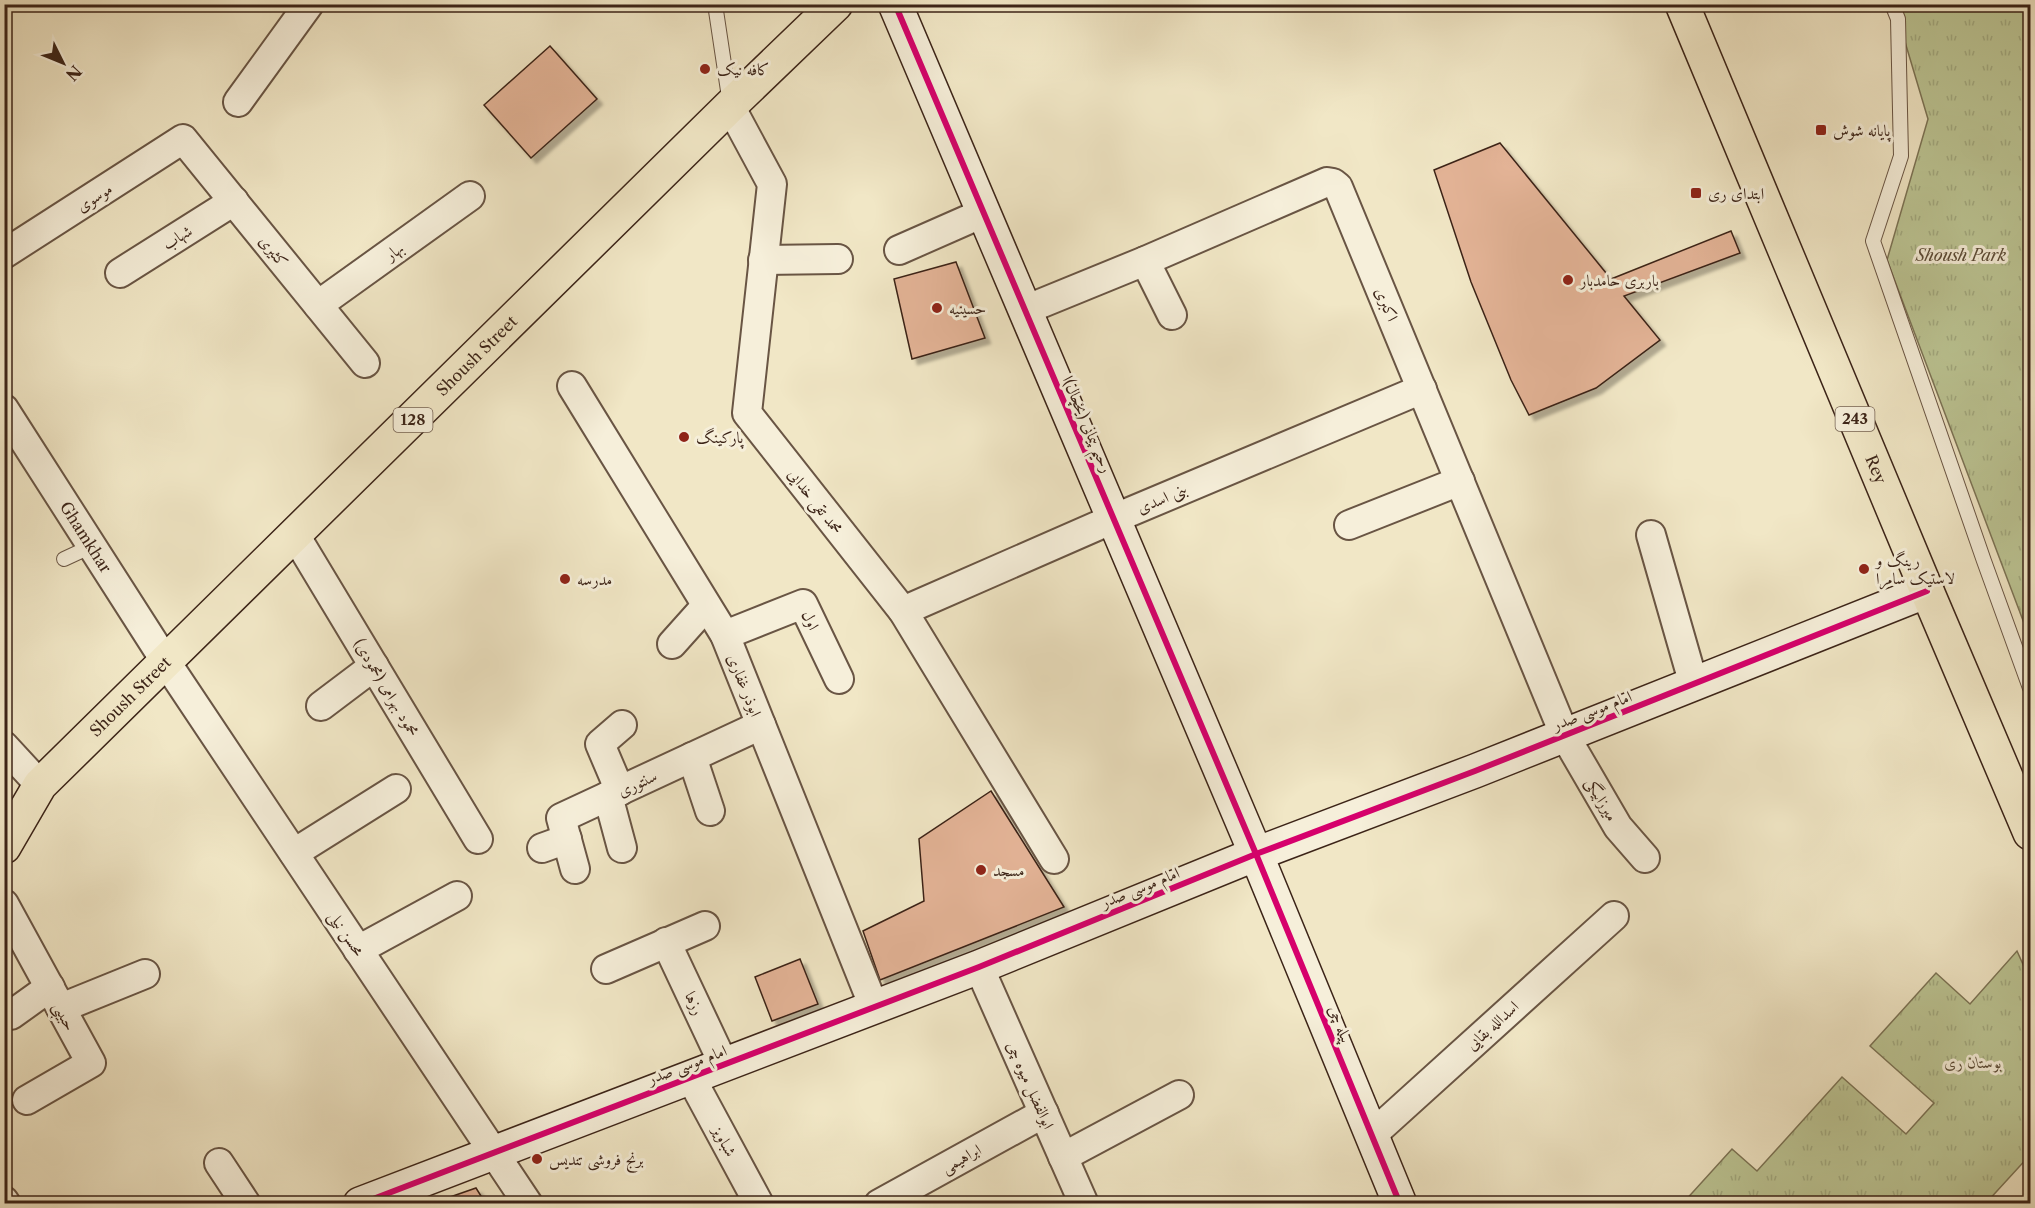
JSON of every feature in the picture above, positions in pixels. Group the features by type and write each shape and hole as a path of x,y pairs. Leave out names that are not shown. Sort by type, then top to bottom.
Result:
{"main road":[{"name":"Shoush Street","path":"4,847 40,785 836,4"},
{"name":"Rey","path":"1683,4 1927,591 2031,833"}],"street":[{"path":"238,102 309,4"},
{"name":"رحیم پیمانی (یخچال)ا","path":"895,4 1256,854"},
{"name":"محمد تقی خدایی","path":"730,106 772,184 747,413 903,611 1054,859"},
{"name":"کثیری","path":"183,140 365,363"},
{"name":"موسوی","path":"4,254 183,140"},
{"name":"اکبری","path":"1025,310 1327,182 1333,183 1338,187 1565,736"},
{"name":"بهار","path":"318,305 470,196"},
{"name":"شهاب","path":"120,273 234,201"},
{"path":"899,250 983,213"},
{"path":"763,260 838,259"},
{"path":"1145,261 1172,315"},
{"name":"ابوذر غفاری","path":"572,386 725,635 874,1007"},
{"name":"بنی اسدی","path":"903,611 1113,519 1422,389"},
{"name":"Ghamkhar","path":"4,409 166,662"},
{"path":"1349,525 1460,481"},
{"name":"محمود بهرامی (محمودی)","path":"296,535 478,840"},
{"path":"1651,535 1694,685"},
{"name":"امام موسی صدر","path":"360,1203 979,967 1256,854 1565,736 1927,591"},
{"name":"اول","path":"725,635 803,604 839,679"},
{"path":"672,644 706,606"},
{"name":"محسن نیلی","path":"166,662 528,1203"},
{"path":"321,706 374,666"},
{"path":"622,724 600,744 614,793 622,848"},
{"name":"سنتوری","path":"575,869 554,843 561,818 761,725"},
{"name":"میرزابیگی","path":"1565,736 1618,827 1645,858"},
{"path":"4,746 40,785"},
{"path":"692,757 710,811"},
{"path":"294,853 396,789"},
{"name":"پیله چی","path":"1256,854 1400,1203"},
{"path":"358,950 457,896"},
{"name":"حبیبی","path":"4,904 91,1063 27,1100"},
{"name":"اسدالله بقایی","path":"1372,1135 1614,916"},
{"path":"606,969 705,926"},
{"name":"رزها","path":"666,942 724,1065"},
{"name":"ابوالفضل میوه چی","path":"979,967 1084,1203"},
{"path":"10,1015 55,998 145,974"},
{"name":"شباویز","path":"691,1078 759,1203"},
{"path":"1063,1157 1179,1095"},
{"name":"ابراهیمی","path":"879,1203 1044,1113"},
{"path":"219,1163 246,1203"}],"lane":[{"path":"715,4 730,106"},
{"path":"1892,4 1898,19 1901,156 1873,241 1980,550 2031,688"},
{"path":"64,559 92,546"}],"green space":[{"name":"Shoush Park","path":"1894,5 2030,5 2030,639 1887,260 1928,119"},
{"name":"بوستان ری","path":"2017,951 2030,980 2030,1155 1986,1203 1683,1203 1732,1149 1757,1171 1842,1077 1906,1134 1934,1103 1870,1046 1936,973 1970,1004"}],"building":[{"path":"550,46 597,99 531,158 484,105"},
{"name":"باربری حامدبار","path":"1500,143 1611,279 1731,231 1740,253 1624,296 1660,340 1596,388 1529,415 1511,380 1471,282 1434,170"},
{"name":"حسینیه","path":"956,262 985,338 912,359 894,279"},
{"name":"مسجد","path":"991,791 1064,907 880,980 863,931 924,901 919,839"},
{"path":"800,959 818,1004 772,1021 755,977"},
{"path":"476,1188 486,1204 430,1204"}],"cycle path":[{"path":"895,4 1256,854 1400,1204"},
{"path":"360,1204 979,967 1256,854 1475,771 1927,591"}],"place":[{"name":"کافه نیک","path":"705,69"},
{"name":"پایانه شوش","path":"1821,130"},
{"name":"ابتدای ری","path":"1696,193"},
{"name":"باربری حامدبار","path":"1568,280"},
{"name":"حسینیه","path":"937,308"},
{"name":"پارکینگ","path":"684,437"},
{"name":"رینگ و لاستیک سامرا","path":"1864,569"},
{"name":"مدرسه","path":"565,579"},
{"name":"مسجد","path":"981,870"},
{"name":"برنج فروشی تندیس","path":"537,1159"}]}
